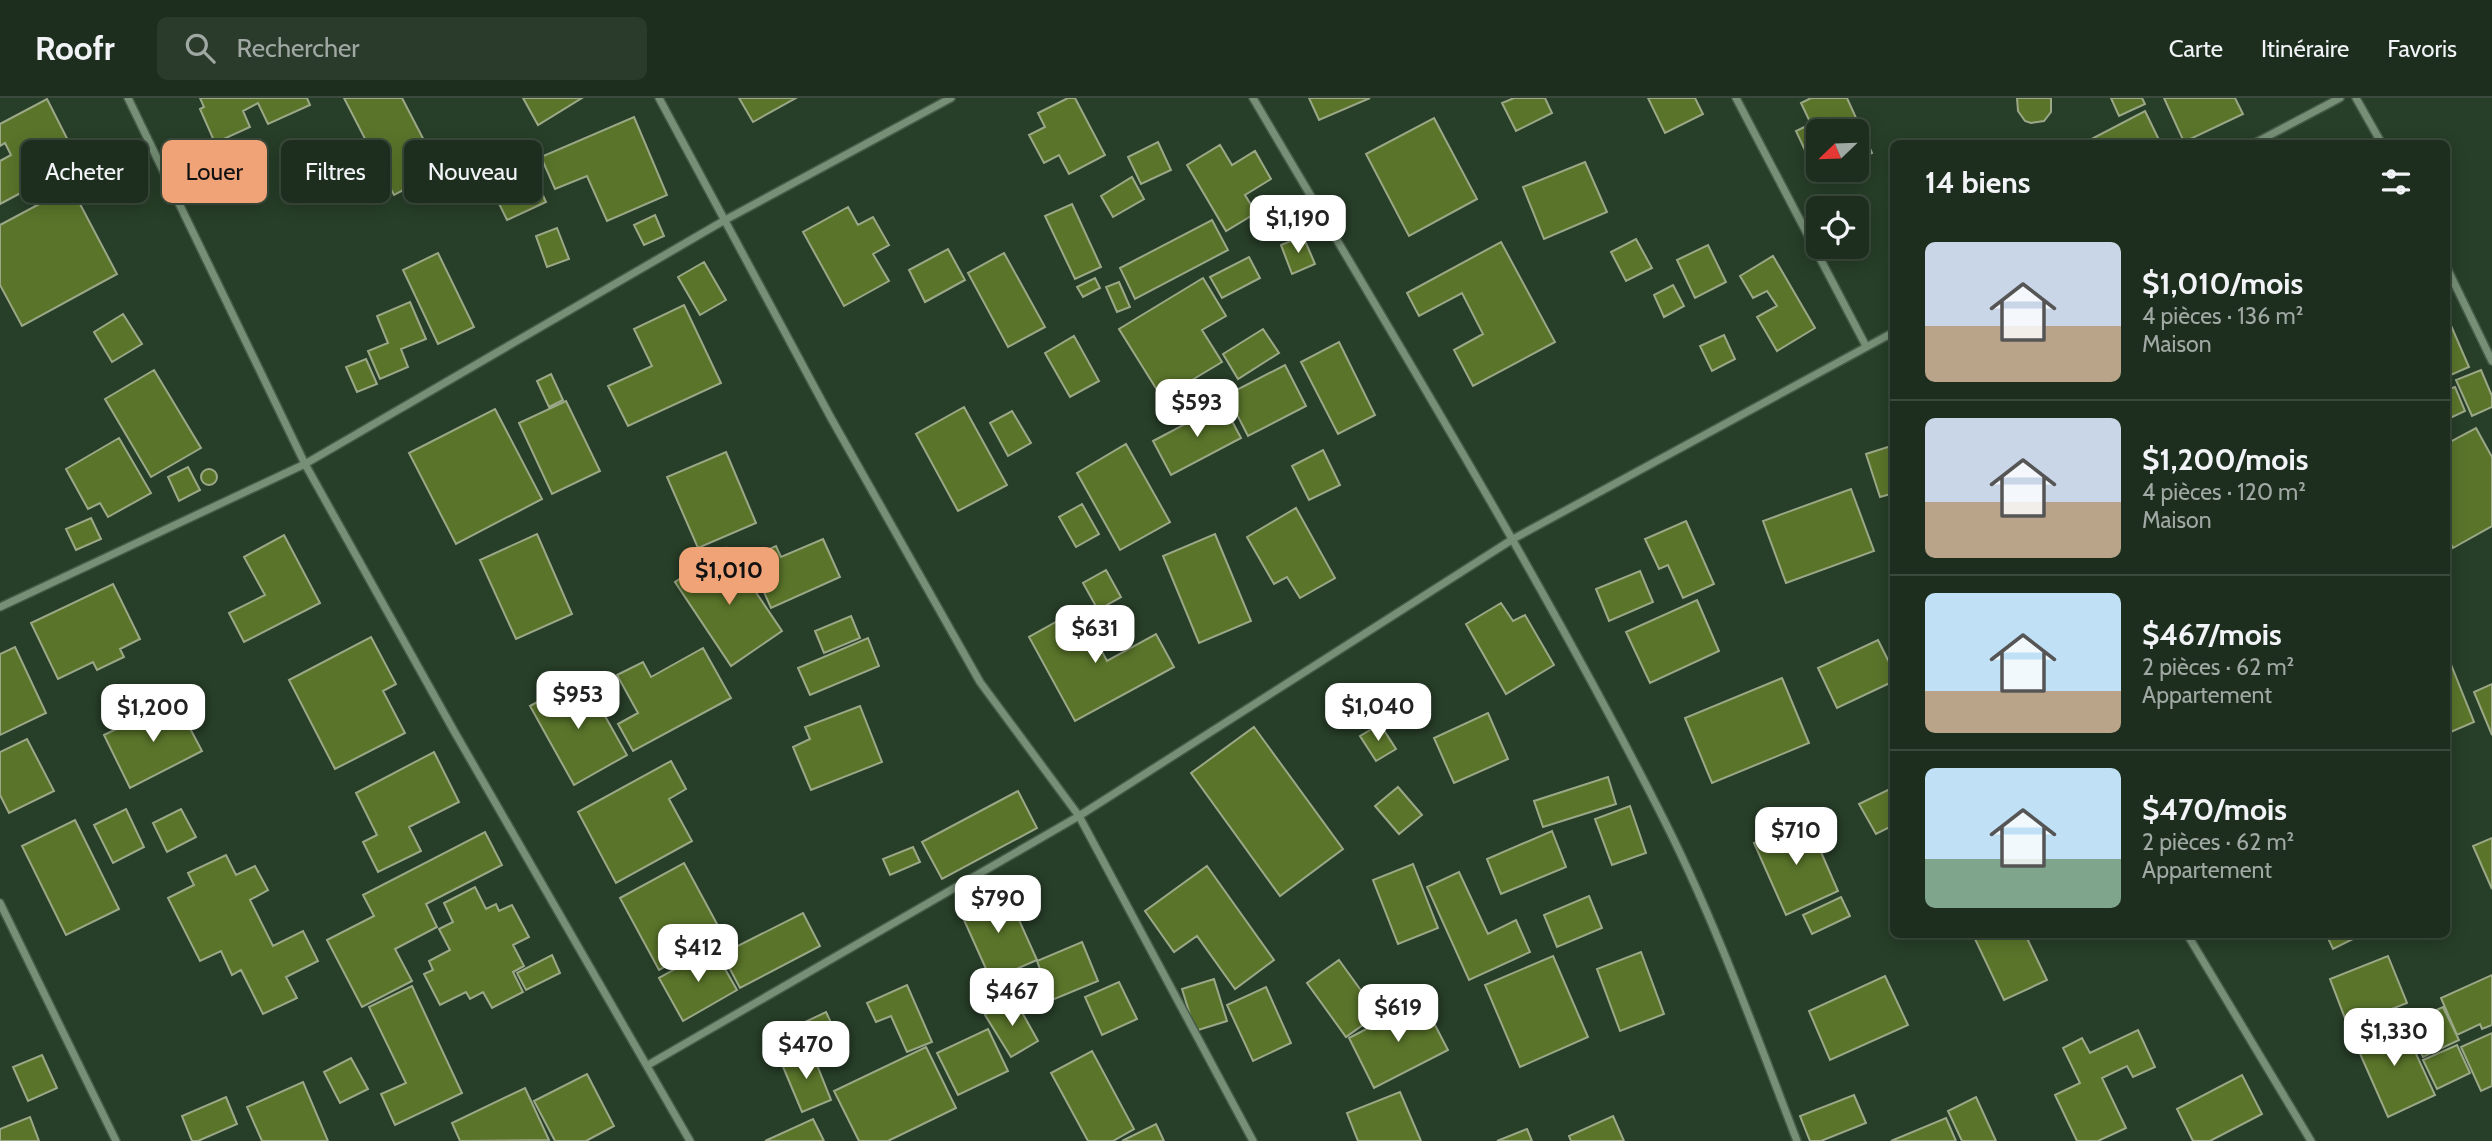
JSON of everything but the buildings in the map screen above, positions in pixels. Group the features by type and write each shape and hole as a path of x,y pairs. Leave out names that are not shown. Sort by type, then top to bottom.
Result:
{"street":[{"path":"128,98 305,464 454,731 690,1141"},
{"path":"659,98 831,418 980,682 1079,816 1254,1141"},
{"path":"0,607 305,464 725,220 951,98"},
{"path":"1253,98 1513,539 1659,810 1729,963 1797,1141"},
{"path":"1736,98 1866,346"},
{"path":"2261,140 2340,98"},
{"path":"2356,98 2380,140"},
{"path":"2450,274 2492,360"},
{"path":"648,1065 1079,816 1513,539 1890,334"},
{"path":"0,904 116,1141"},
{"path":"2190,938 2311,1141"}]}
